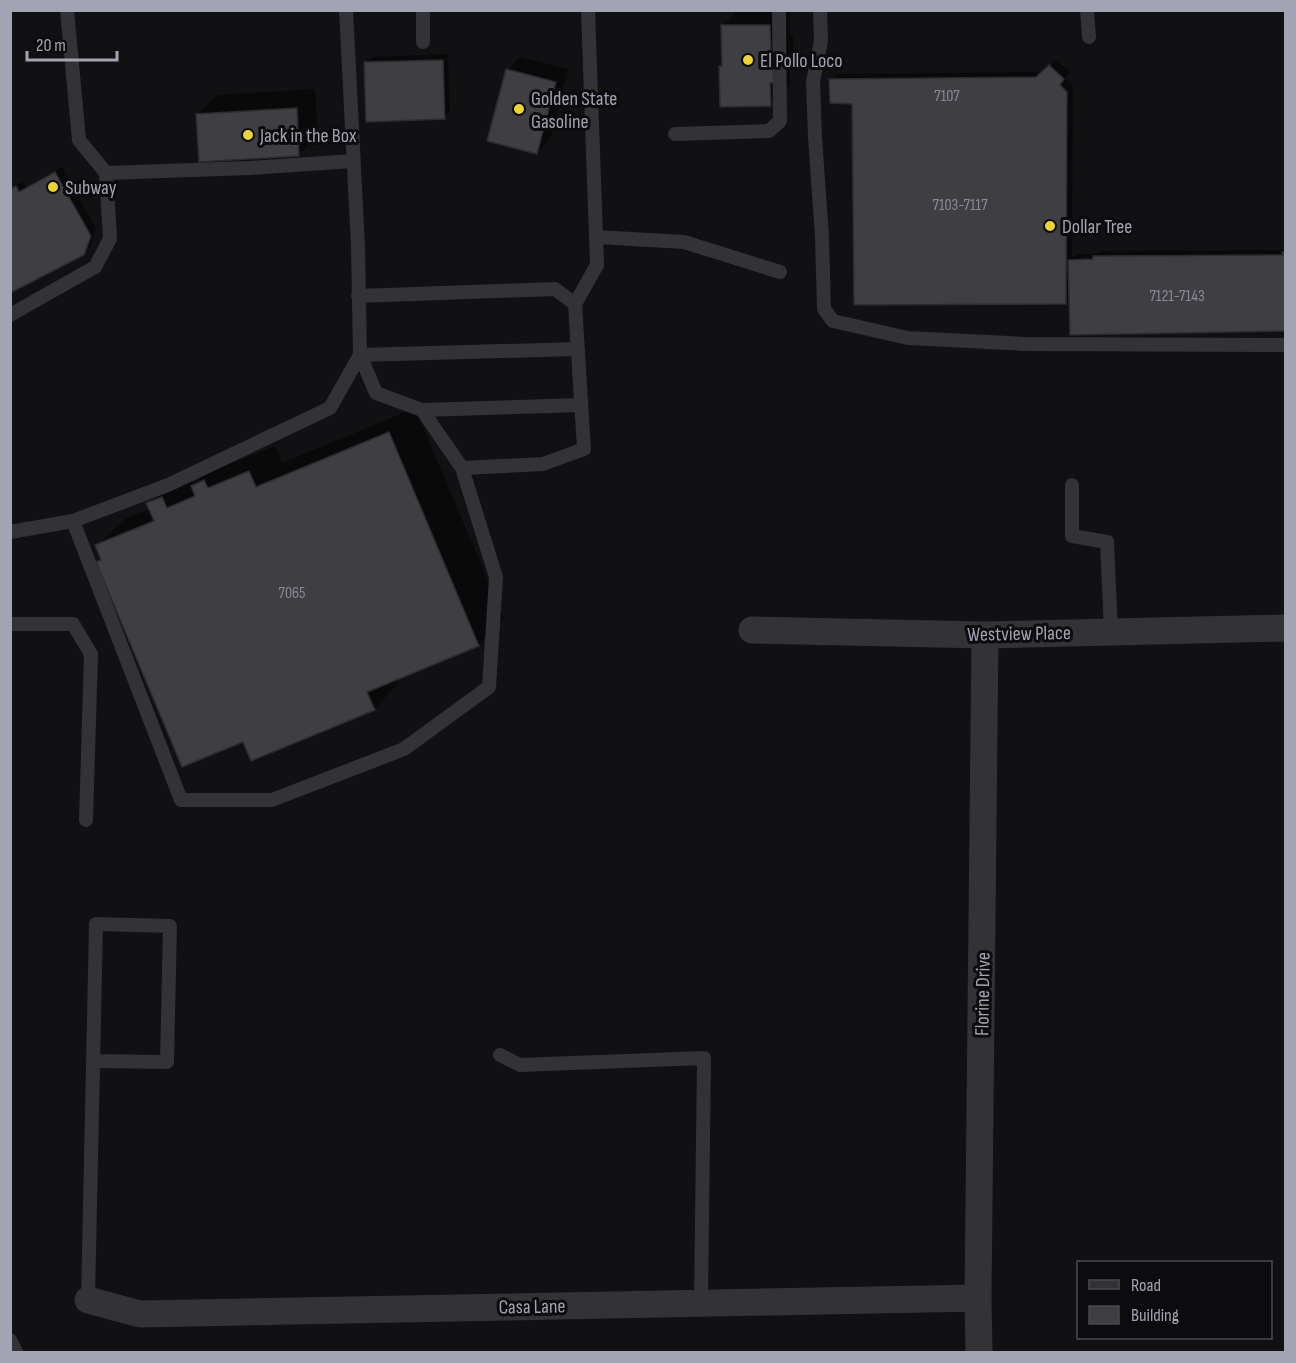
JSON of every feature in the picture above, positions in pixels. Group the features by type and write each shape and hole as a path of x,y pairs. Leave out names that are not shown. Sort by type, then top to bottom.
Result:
{"street":[{"name":"Westview Place","path":"752,630 985,635 1286,628"},
{"name":"Florine Drive","path":"979,1353 985,635"},
{"name":"Casa Lane","path":"88,1300 140,1314 978,1298"}],"lane":[{"path":"10,315 95,267 110,239 106,173 79,140 67,10"},
{"path":"346,10 358,246 360,355 376,393 422,410 581,405"},
{"path":"423,10 423,42"},
{"path":"462,468 543,464 584,449 575,304 597,266 588,10"},
{"path":"675,134 769,131 780,121 779,10"},
{"path":"820,10 821,41 813,82 815,137 824,309 833,321 908,338 1026,344 1286,345"},
{"path":"1087,10 1089,37"},
{"path":"106,173 353,161"},
{"path":"597,237 684,242 780,272"},
{"path":"358,296 555,289 575,304"},
{"path":"360,355 578,349"},
{"path":"10,532 74,520 168,485 330,408 360,355"},
{"path":"74,520 181,800 272,800 404,749 489,687 496,578 462,468 422,410"},
{"path":"1072,485 1072,536 1107,542 1111,632"},
{"path":"10,624 73,624 91,654 86,820"},
{"path":"88,1300 93,1061 96,924 170,926 167,1062 93,1061"},
{"path":"500,1055 520,1065 704,1058 701,1302"},
{"path":"10,1340 16,1353"}],"building":[{"name":"El Pollo Loco","path":"721,25 770,25 775,83 770,83 771,106 720,107"},
{"path":"443,60 445,119 366,122 364,62"},
{"path":"1049,65 1064,79 1060,85 1067,92 1066,304 854,305 852,104 830,103 829,79 1036,77"},
{"path":"506,69 556,82 537,154 487,141"},
{"name":"Jack in the Box","path":"297,108 299,156 199,162 196,114"},
{"path":"55,172 91,236 84,255 10,293 10,189 16,186 19,192"},
{"path":"1282,252 1286,252 1286,331 1070,335 1068,260 1093,259 1093,256 1283,255"},
{"path":"389,432 479,646 367,692 375,710 251,761 243,742 182,767 96,562 101,560 95,545 154,521 146,503 162,497 167,508 195,496 191,486 204,480 208,488 249,471 256,487"}],"place":[{"name":"El Pollo Loco","path":"748,60"},
{"name":"Golden State Gasoline","path":"519,109"},
{"name":"Jack in the Box","path":"248,135"},
{"name":"Subway","path":"53,187"},
{"name":"Dollar Tree","path":"1050,226"}]}
